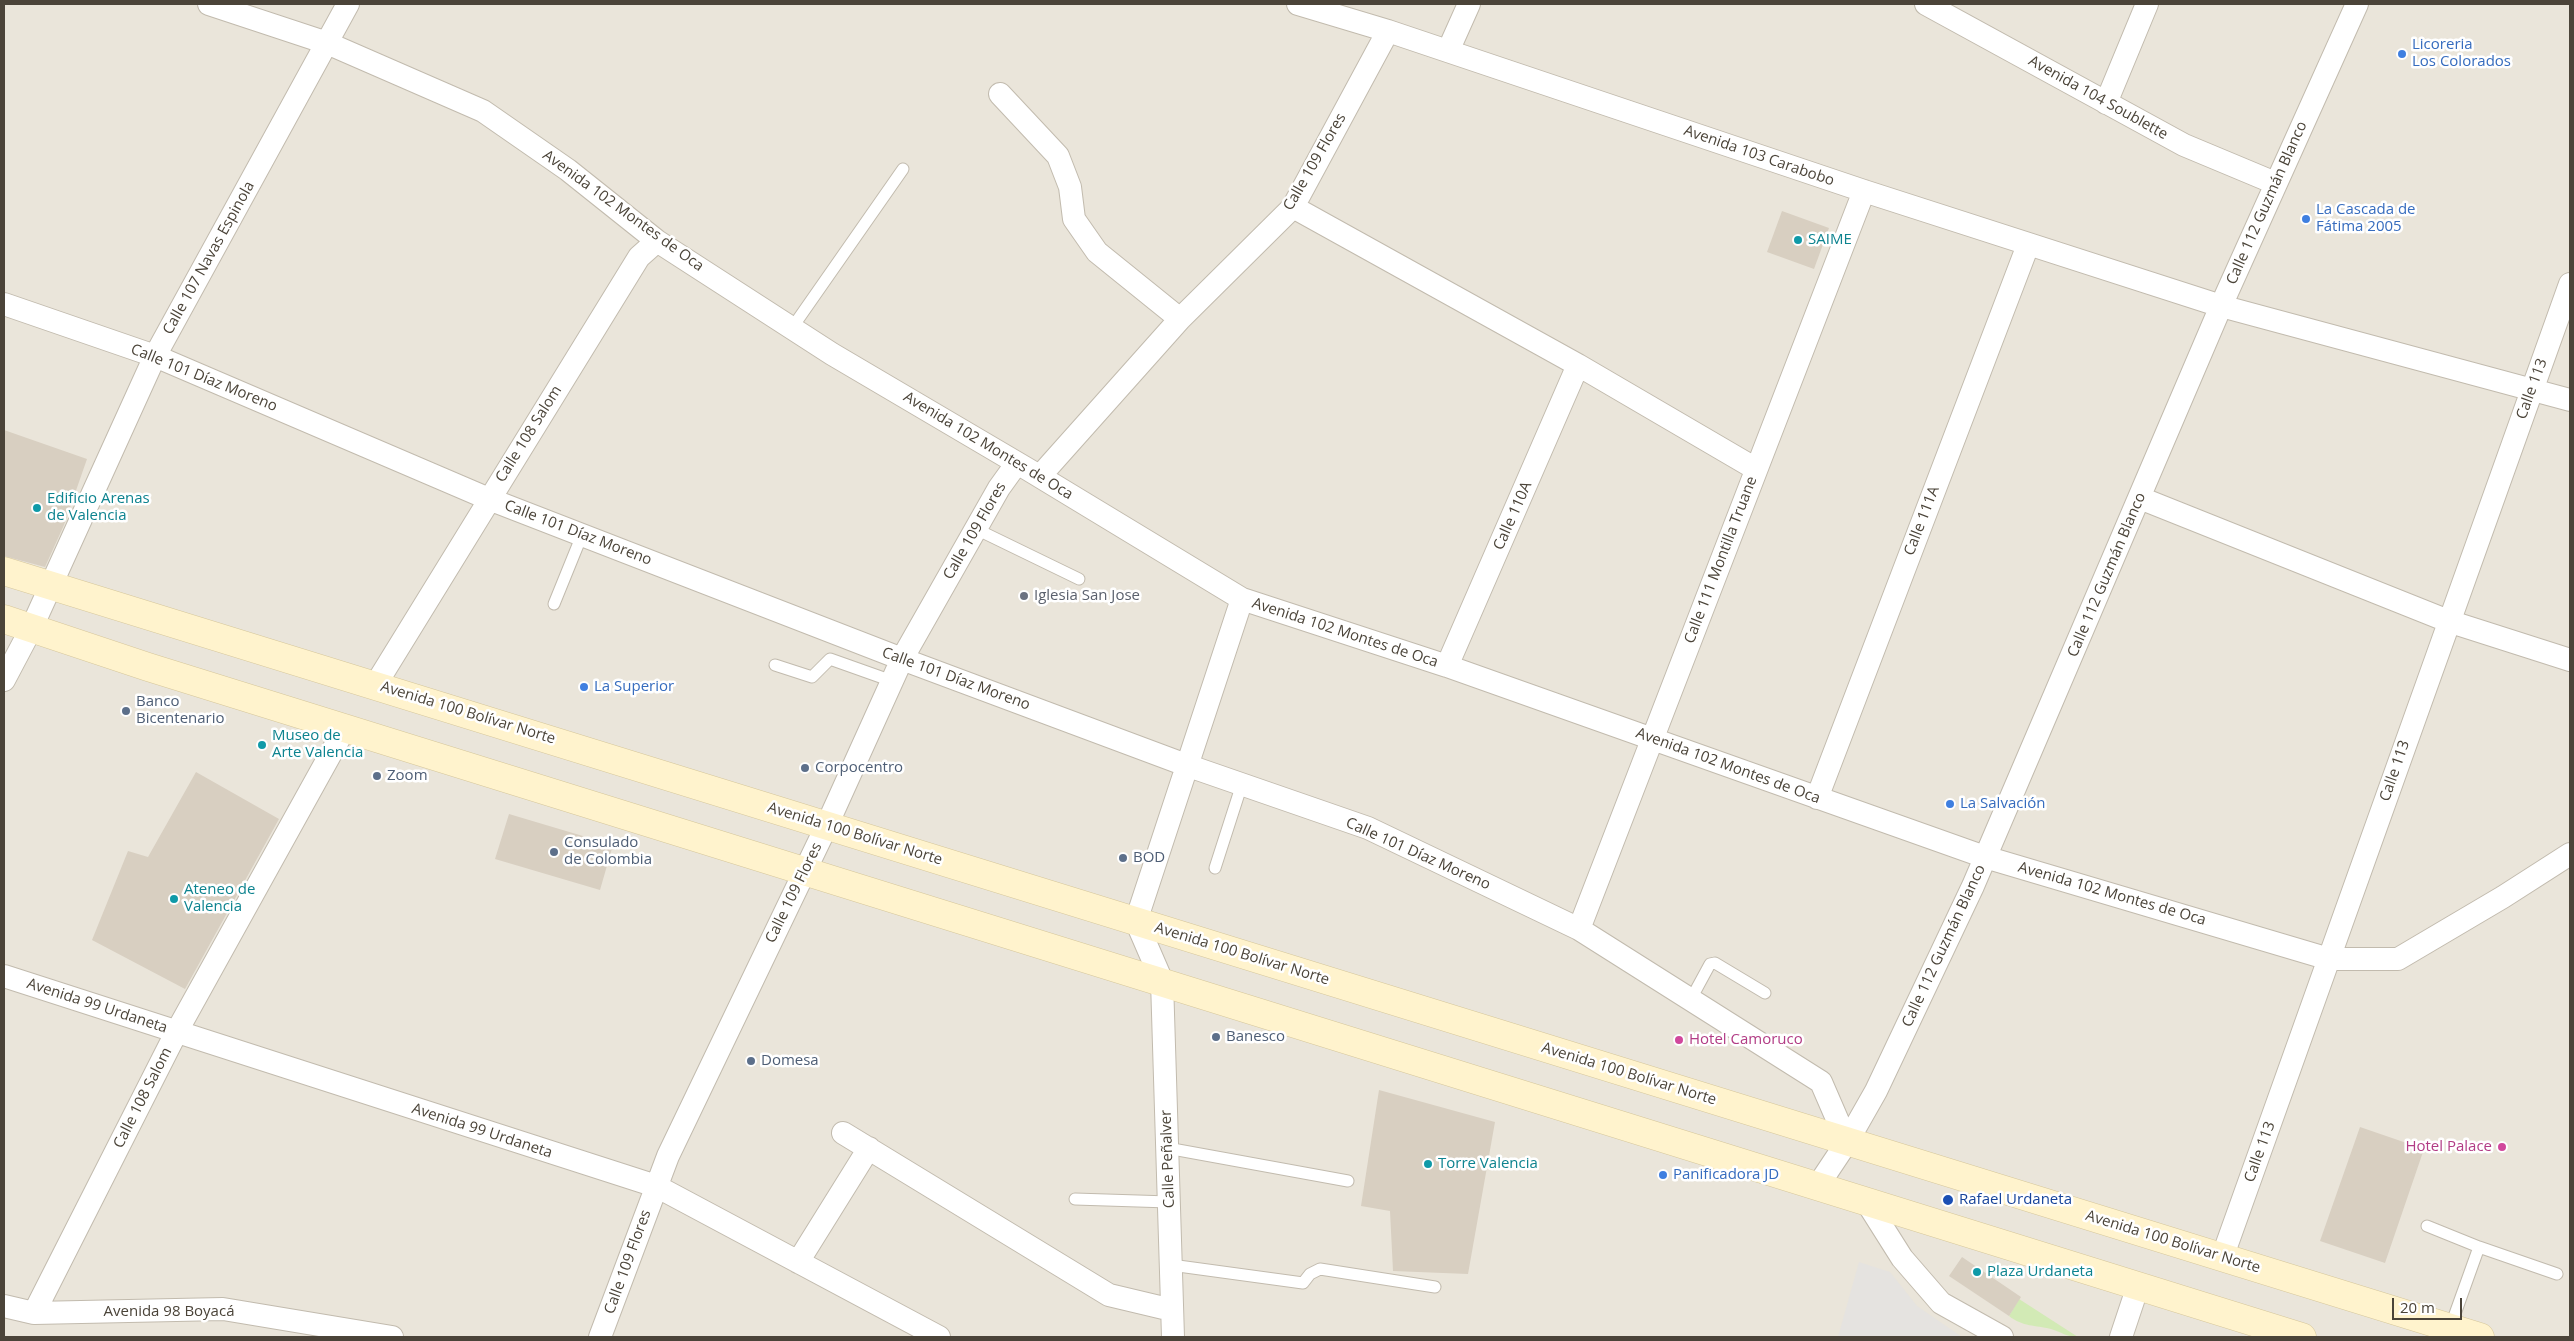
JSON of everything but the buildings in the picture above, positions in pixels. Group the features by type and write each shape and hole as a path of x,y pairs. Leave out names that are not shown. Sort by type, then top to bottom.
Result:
{"main road":[{"name":"Avenida 100 Bolívar Norte","path":"4,571 376,684 2480,1337"},
{"path":"4,618 148,667 2302,1337"}],"street":[{"name":"Avenida 102 Montes de Oca","path":"209,4 327,43 483,111 568,170 657,241 792,328 1040,476 1242,600 1447,666 1985,857 2329,958 2398,959 2503,897 2570,854"},
{"name":"Calle 107 Navas Espinola","path":"4,680 32,627 155,356 348,4"},
{"name":"Avenida 103 Carabobo","path":"1298,4 1388,31 1864,191 2221,306 2570,400"},
{"path":"1448,51 1469,4"},
{"name":"Avenida 104 Soublette","path":"1926,4 2184,145 2275,183"},
{"path":"2106,103 2147,4"},
{"name":"Calle 112 Guzmán Blanco","path":"1817,1187 1847,1142 1889,1063 1985,857 2221,306 2357,4"},
{"name":"Calle 109 Flores","path":"1040,476 1180,319 1293,207 1388,31"},
{"path":"1000,94 1058,156 1070,187 1074,219 1096,252 1180,319"},
{"name":"Calle 111 Montilla Truane","path":"1579,929 1864,191"},
{"path":"1293,207 1578,365 1756,469"},
{"name":"Calle 108 Salom","path":"376,684 488,499 639,257 657,241"},
{"name":"Calle 111A","path":"1817,798 2028,245"},
{"name":"Calle 113","path":"2222,1258 2448,621 2570,284"},
{"name":"Calle 101 Díaz Moreno","path":"4,304 155,356 488,499 902,659 1186,765 1368,828 1579,929 1820,1082 1847,1142"},
{"name":"Calle 110A","path":"1447,666 1578,365"},
{"name":"Calle 109 Flores","path":"600,1337 668,1156 827,825 902,659 999,488 1017,463"},
{"path":"2140,498 2448,621 2570,660"},
{"path":"1162,981 1136,921 1242,600"},
{"name":"Calle 108 Salom","path":"34,1312 177,1031 345,728"},
{"name":"Avenida 99 Urdaneta","path":"4,976 177,1031 343,1087 656,1186 939,1337"},
{"name":"Calle Peñalver","path":"1162,981 1173,1337"},
{"path":"843,1133 1109,1295 1172,1310"},
{"path":"798,1262 869,1148"},
{"path":"1866,1201 1902,1258 1941,1303 2002,1337"},
{"path":"2122,1337 2138,1286"},
{"name":"Avenida 98 Boyacá","path":"4,1306 34,1312 222,1309 392,1337"}],"lane":[{"path":"792,328 903,169"},
{"path":"976,530 1079,579"},
{"path":"554,604 582,535"},
{"path":"775,665 812,677 830,659 836,659 892,681"},
{"path":"1215,868 1242,784"},
{"path":"1691,999 1710,964 1715,963 1765,993"},
{"path":"1167,1148 1348,1181"},
{"path":"1075,1199 1169,1202"},
{"path":"2427,1226 2479,1247 2557,1274"},
{"path":"2450,1328 2479,1247"},
{"path":"1171,1265 1303,1283 1310,1274 1320,1269 1435,1287"}],"shaded area":[{"path":"4,4 2570,4 2570,1337 4,1337"},
{"path":"1859,1262 1890,1272 1917,1306 1962,1337 1838,1337"}],"green space":[{"path":"2019,1299 2078,1337 2014,1320 2009,1316"}],"place":[{"name":"Licoreria Los Colorados","path":"2402,54"},
{"name":"La Cascada de Fátima 2005","path":"2306,219"},
{"name":"SAIME","path":"1798,240"},
{"name":"Edificio Arenas de Valencia","path":"37,508"},
{"name":"Iglesia San Jose","path":"1024,596"},
{"name":"La Superior","path":"584,687"},
{"name":"Banco Bicentenario","path":"126,711"},
{"name":"Museo de Arte Valencia","path":"262,745"},
{"name":"Corpocentro","path":"805,768"},
{"name":"Zoom","path":"377,776"},
{"name":"La Salvación","path":"1950,804"},
{"name":"Consulado de Colombia","path":"554,852"},
{"name":"BOD","path":"1123,858"},
{"name":"Ateneo de Valencia","path":"174,899"},
{"name":"Banesco","path":"1216,1037"},
{"name":"Hotel Camoruco","path":"1679,1040"},
{"name":"Domesa","path":"751,1061"},
{"name":"Hotel Palace","path":"2502,1147"},
{"name":"Torre Valencia","path":"1428,1164"},
{"name":"Panificadora JD","path":"1663,1175"},
{"name":"Rafael Urdaneta","path":"1948,1200"},
{"name":"Plaza Urdaneta","path":"1977,1272"}]}
